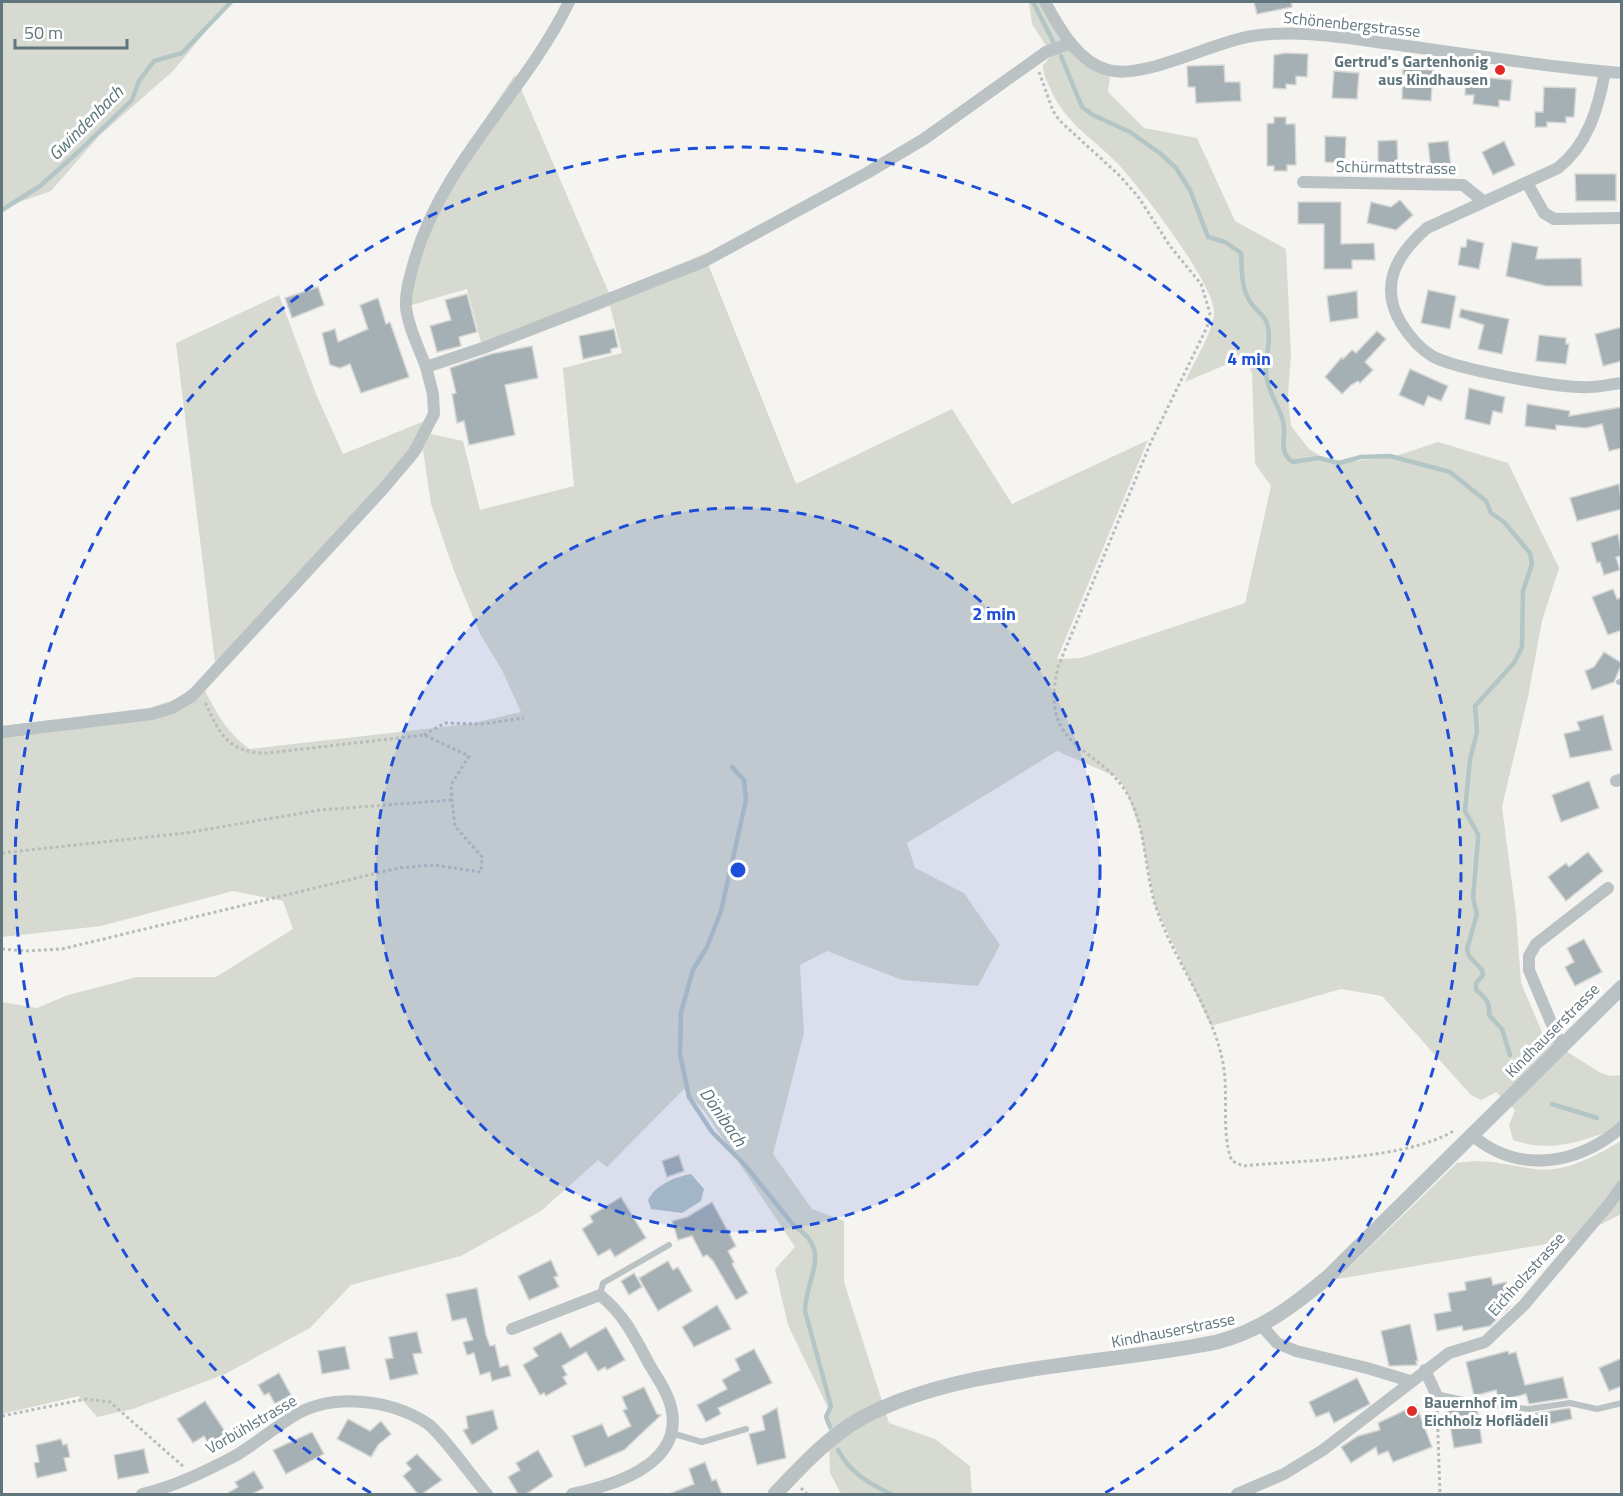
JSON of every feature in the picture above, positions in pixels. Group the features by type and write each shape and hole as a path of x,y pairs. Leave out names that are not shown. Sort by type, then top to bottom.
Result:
{"street":[{"path":"2,732 152,714 178,705 199,690 414,452 434,414 433,394 426,367 406,308 406,290 418,247 447,188 470,149 522,76 569,2"},
{"name":"Schönenbergstrasse","path":"1045,2 1071,43 1098,66 1119,72 1139,71 1234,39 1287,33 1340,37 1622,73"},
{"path":"426,367 486,347 703,262 867,173 924,139 1034,60 1071,43"},
{"path":"1605,72 1596,112 1574,155 1558,168 1427,228 1410,242 1395,263 1390,281 1390,296 1394,312 1406,331 1416,344 1433,357 1478,370 1588,388 1622,383"},
{"name":"Schürmattstrasse","path":"1303,182 1464,185 1483,201"},
{"path":"1527,183 1544,213 1554,219 1622,218"},
{"path":"1561,1046 1529,970 1529,956 1536,944 1608,888"},
{"name":"Kindhauserstrasse","path":"775,1494 816,1453 859,1419 906,1398 986,1378 1185,1349 1243,1335 1262,1326 1298,1303 1328,1277 1622,987"},
{"path":"1473,1136 1498,1153 1534,1162 1566,1158 1583,1152 1621,1130"},
{"name":"Eichholzstrasse","path":"1237,1494 1284,1474 1323,1450 1366,1420 1410,1381 1449,1353 1485,1342 1505,1324 1610,1203 1622,1186"},
{"path":"512,1329 600,1295 620,1311 668,1395 672,1413 671,1433 660,1452 642,1470 599,1489 572,1494"},
{"path":"1262,1326 1277,1343 1296,1351 1410,1381"},
{"path":"1425,1370 1436,1394"},
{"name":"Vorbühlstrasse","path":"142,1494 190,1477 235,1455 293,1416 313,1407 342,1401 368,1402 395,1409 429,1425 487,1494"}],"lane":[{"path":"600,1295 603,1282 669,1245"},
{"path":"1436,1394 1487,1405 1529,1409 1570,1403 1597,1409 1622,1403"},
{"path":"671,1433 702,1442 746,1429"}],"path":[{"path":"1034,60 1053,111 1060,121 1120,176 1207,295 1210,313 1207,327 1151,442 1058,667 1052,691 1058,722 1071,743 1118,777 1136,812 1155,905 1222,1055 1226,1079 1226,1147 1232,1161 1243,1166 1403,1149 1425,1144 1461,1125"},
{"path":"199,690 225,738 240,750 251,753 424,735 446,723 482,723 524,718"},
{"path":"2,949 62,949 398,868 434,865 481,872 482,857 455,826 452,800 451,784 470,756 424,735"},
{"path":"2,853 186,833 320,810 452,800"},
{"path":"1436,1394 1440,1494"},
{"path":"2,1416 86,1399 110,1402 182,1463 190,1477"}],"shaded area":[{"path":"2,2 230,2 173,71 99,136 51,191 11,205 2,213"},
{"path":"1029,2 1041,2 1096,70 1110,77 1108,92 1144,128 1197,138 1235,221 1286,249 1291,355 1288,396 1291,426 1309,449 1328,461 1348,462 1396,456 1438,442 1508,463 1559,568 1542,621 1528,697 1502,807 1516,914 1521,983 1544,1037 1599,1072 1610,1076 1621,1075 1621,1128 1555,1146 1528,1144 1513,1140 1509,1125 1515,1110 1496,1092 1481,1100 1471,1095 1382,996 1341,989 1211,1026 1155,905 1140,829 1125,788 1117,777 1057,751 907,843 915,868 964,893 1000,945 978,986 902,980 827,951 800,965 804,1033 773,1154 812,1209 844,1221 844,1282 889,1423 935,1439 970,1466 972,1494 841,1494 830,1473 828,1408 788,1325 775,1269 795,1247 705,1112 684,1089 607,1167 598,1160 541,1211 461,1256 351,1285 310,1328 225,1374 133,1409 97,1417 79,1396 2,1414 2,1002 37,1008 68,995 137,977 216,977 293,929 283,901 233,891 101,926 2,937 2,726 149,708 177,699 200,681 227,727 250,749 469,724 521,712 502,670 480,634 454,571 431,504 423,450 410,467 215,663 176,343 279,295 316,394 343,454 427,420 431,434 463,441 480,510 574,486 563,368 622,353 610,306 484,354 467,289 405,307 406,286 458,159 515,75 609,293 704,254 796,484 952,409 1012,504 1148,440 1057,659 1081,658 1245,603 1271,486 1255,464 1252,373 1243,352 1230,363 1185,382 1212,323 1214,314 1212,301 1190,260 1142,193 1118,164 1072,122 1057,102 1043,68 1052,55 1032,24"},
{"path":"1621,1141 1621,1214 1571,1240 1337,1279 1457,1163 1488,1162 1547,1170 1569,1166 1591,1158"},
{"path":"691,1174 704,1189 701,1201 682,1213 651,1209 648,1200 655,1190 672,1180"}],"building":[{"path":"1254,2 1291,2 1292,7 1257,14"},
{"path":"1308,54 1307,77 1296,76 1296,85 1286,84 1286,89 1273,88 1274,55"},
{"path":"1224,65 1225,82 1240,82 1241,101 1196,103 1195,87 1188,87 1187,66"},
{"path":"1403,69 1433,70 1431,101 1402,99"},
{"path":"1334,71 1359,73 1357,99 1332,98"},
{"path":"1466,76 1512,80 1510,101 1499,100 1499,107 1473,104 1474,95 1465,95"},
{"path":"1544,87 1576,88 1574,117 1566,117 1566,123 1547,122 1547,127 1535,127 1535,112 1543,112"},
{"path":"1274,117 1286,117 1286,124 1295,124 1296,165 1287,165 1287,171 1274,171 1274,166 1267,166 1267,124 1274,123"},
{"path":"1325,136 1346,137 1345,163 1325,162"},
{"path":"1397,140 1398,167 1378,167 1378,141"},
{"path":"1448,141 1451,168 1431,170 1428,143"},
{"path":"1504,141 1515,165 1493,175 1482,152"},
{"path":"1575,174 1616,174 1616,201 1576,201"},
{"path":"1400,200 1413,215 1396,230 1367,223 1371,202 1391,207"},
{"path":"1298,202 1341,202 1341,244 1374,243 1375,260 1352,260 1352,269 1324,269 1324,224 1298,224"},
{"path":"1467,239 1484,243 1479,269 1458,265 1461,247 1466,247"},
{"path":"1512,242 1538,247 1536,259 1581,258 1582,286 1546,286 1506,276"},
{"path":"318,287 324,305 292,318 285,298"},
{"path":"1428,290 1456,296 1450,329 1421,323"},
{"path":"1357,291 1358,318 1330,322 1327,296"},
{"path":"467,294 477,332 459,337 461,346 437,352 430,326 451,320 445,300"},
{"path":"378,298 386,324 390,322 409,377 361,393 350,364 340,368 330,365 322,333 335,329 338,342 368,329 360,305"},
{"path":"1461,309 1509,319 1502,354 1478,349 1484,325 1459,317"},
{"path":"1622,327 1622,361 1603,366 1595,334"},
{"path":"614,329 618,347 611,349 611,353 583,359 579,336"},
{"path":"1377,331 1386,339 1365,362 1373,370 1360,383 1358,381 1351,385 1342,394 1325,377 1342,357 1343,359 1352,350 1356,353"},
{"path":"1539,335 1566,338 1566,344 1569,344 1566,364 1536,361"},
{"path":"532,346 538,378 505,385 515,435 469,445 464,421 457,423 452,394 456,393 450,368 491,354"},
{"path":"1410,369 1448,386 1441,401 1428,396 1424,406 1399,395"},
{"path":"1469,388 1505,397 1502,413 1493,411 1490,425 1465,419"},
{"path":"1527,404 1570,411 1569,416 1622,407 1622,448 1609,451 1602,424 1586,428 1556,425 1556,430 1525,426"},
{"path":"1619,484 1622,509 1577,521 1570,498"},
{"path":"1618,534 1622,556 1616,557 1620,570 1604,575 1600,562 1597,563 1591,543"},
{"path":"1613,589 1617,599 1622,597 1622,630 1608,635 1592,597"},
{"path":"1604,652 1622,663 1614,682 1592,690 1585,671 1594,667"},
{"path":"1603,715 1612,750 1570,758 1564,734 1580,730 1577,722"},
{"path":"1589,781 1599,808 1561,822 1552,795"},
{"path":"1588,852 1603,871 1566,901 1548,877 1566,863 1569,867"},
{"path":"1584,939 1602,972 1575,986 1565,967 1574,962 1567,948"},
{"path":"679,1155 684,1171 667,1177 662,1161"},
{"path":"621,1197 646,1238 615,1257 610,1249 598,1256 582,1229 593,1222 590,1216"},
{"path":"712,1202 736,1246 728,1251 734,1262 732,1264 748,1293 736,1300 713,1261 707,1255 703,1257 692,1236 678,1240 672,1221 687,1217"},
{"path":"551,1260 558,1276 554,1277 559,1287 529,1300 518,1276"},
{"path":"668,1261 673,1270 678,1267 692,1291 658,1311 639,1278"},
{"path":"634,1273 642,1287 629,1295 621,1281"},
{"path":"1491,1277 1493,1285 1506,1282 1510,1306 1490,1326 1463,1331 1462,1326 1437,1331 1434,1314 1451,1311 1448,1293 1466,1290 1465,1282"},
{"path":"477,1288 490,1346 495,1345 500,1367 508,1365 511,1376 492,1381 490,1372 480,1375 474,1353 467,1355 463,1342 473,1340 466,1318 452,1321 446,1294"},
{"path":"717,1305 731,1329 694,1347 682,1327"},
{"path":"1410,1324 1417,1365 1389,1366 1381,1331"},
{"path":"606,1327 625,1360 607,1370 605,1367 598,1371 586,1352 562,1366 567,1375 563,1377 567,1384 546,1396 544,1393 540,1395 523,1365 538,1356 533,1348 561,1332 570,1348"},
{"path":"417,1332 422,1353 413,1354 418,1374 390,1380 385,1359 393,1358 389,1337"},
{"path":"345,1346 350,1369 322,1374 318,1351"},
{"path":"754,1349 772,1383 718,1408 721,1414 706,1422 697,1405 727,1389 722,1380 740,1370 735,1359"},
{"path":"1508,1351 1509,1354 1516,1352 1525,1385 1563,1377 1568,1398 1529,1404 1526,1394 1499,1401 1496,1390 1474,1396 1466,1362"},
{"path":"1622,1358 1622,1386 1609,1391 1599,1368"},
{"path":"279,1373 291,1395 275,1404 269,1393 264,1395 258,1385"},
{"path":"1357,1378 1370,1404 1334,1423 1329,1412 1316,1417 1309,1402"},
{"path":"644,1387 657,1414 661,1415 624,1450 585,1467 572,1436 602,1424 608,1437 631,1426 623,1410 627,1409 622,1397"},
{"path":"205,1401 228,1436 210,1447 204,1436 193,1443 177,1419"},
{"path":"1416,1405 1432,1447 1393,1462 1388,1451 1378,1455 1376,1447 1351,1463 1341,1447 1358,1436 1380,1430 1378,1423"},
{"path":"1463,1405 1477,1408 1482,1443 1454,1448 1447,1408"},
{"path":"777,1408 786,1458 757,1465 749,1434 765,1430 762,1416"},
{"path":"1570,1408 1572,1419 1545,1425 1544,1420 1538,1421 1536,1413"},
{"path":"493,1410 498,1429 472,1445 463,1430 468,1428 466,1416"},
{"path":"348,1419 370,1431 381,1421 391,1434 378,1445 371,1457 337,1439"},
{"path":"312,1432 324,1454 286,1474 273,1450"},
{"path":"61,1439 63,1445 67,1444 70,1457 64,1458 67,1471 37,1478 34,1463 39,1462 36,1445"},
{"path":"144,1449 149,1473 118,1479 114,1455"},
{"path":"538,1450 553,1476 526,1494 518,1494 508,1477 520,1470 516,1463"},
{"path":"417,1454 442,1480 422,1494 418,1494 403,1476 411,1469 406,1463"},
{"path":"705,1462 712,1481 716,1479 722,1494 669,1494 694,1484 689,1469"},
{"path":"254,1471 264,1488 252,1494 226,1494 238,1487 235,1482"}],"waterway":[{"name":"Gwindenbach","path":"2,210 40,186 77,153 132,100 139,81 154,61 182,53 231,2"},
{"path":"1033,2 1053,41"},
{"path":"1061,56 1082,107 1093,115 1130,132 1161,154 1176,168 1190,190 1208,237 1225,242 1241,253 1242,276 1246,293 1250,302 1267,323 1269,336 1267,380 1283,421 1284,449 1288,458 1293,462 1319,458 1339,463 1361,457 1390,456 1450,472 1486,501 1491,513 1504,522 1530,553 1532,564 1523,591 1522,647 1514,663 1475,706 1477,732 1470,759 1465,811 1478,834 1473,898 1477,914 1467,949 1469,956 1482,970 1483,975 1476,983 1476,990 1487,1001 1489,1015 1502,1029 1510,1055"},
{"name":"Dönibach","path":"732,767 744,780 746,800 721,911 707,947 693,970 681,1012 680,1054 689,1097 712,1132 745,1165 794,1226 806,1235 813,1245 814,1266 805,1311 831,1406 826,1417 830,1427"},
{"path":"1552,1104 1597,1118"},
{"name":"Dönibach","path":"838,1450 854,1471 891,1494"}],"place":[{"name":"Gertrud's Gartenhonig aus Kindhausen","path":"1500,70"},
{"name":"Bauernhof im Eichholz Hoflädeli","path":"1412,1411"}]}
